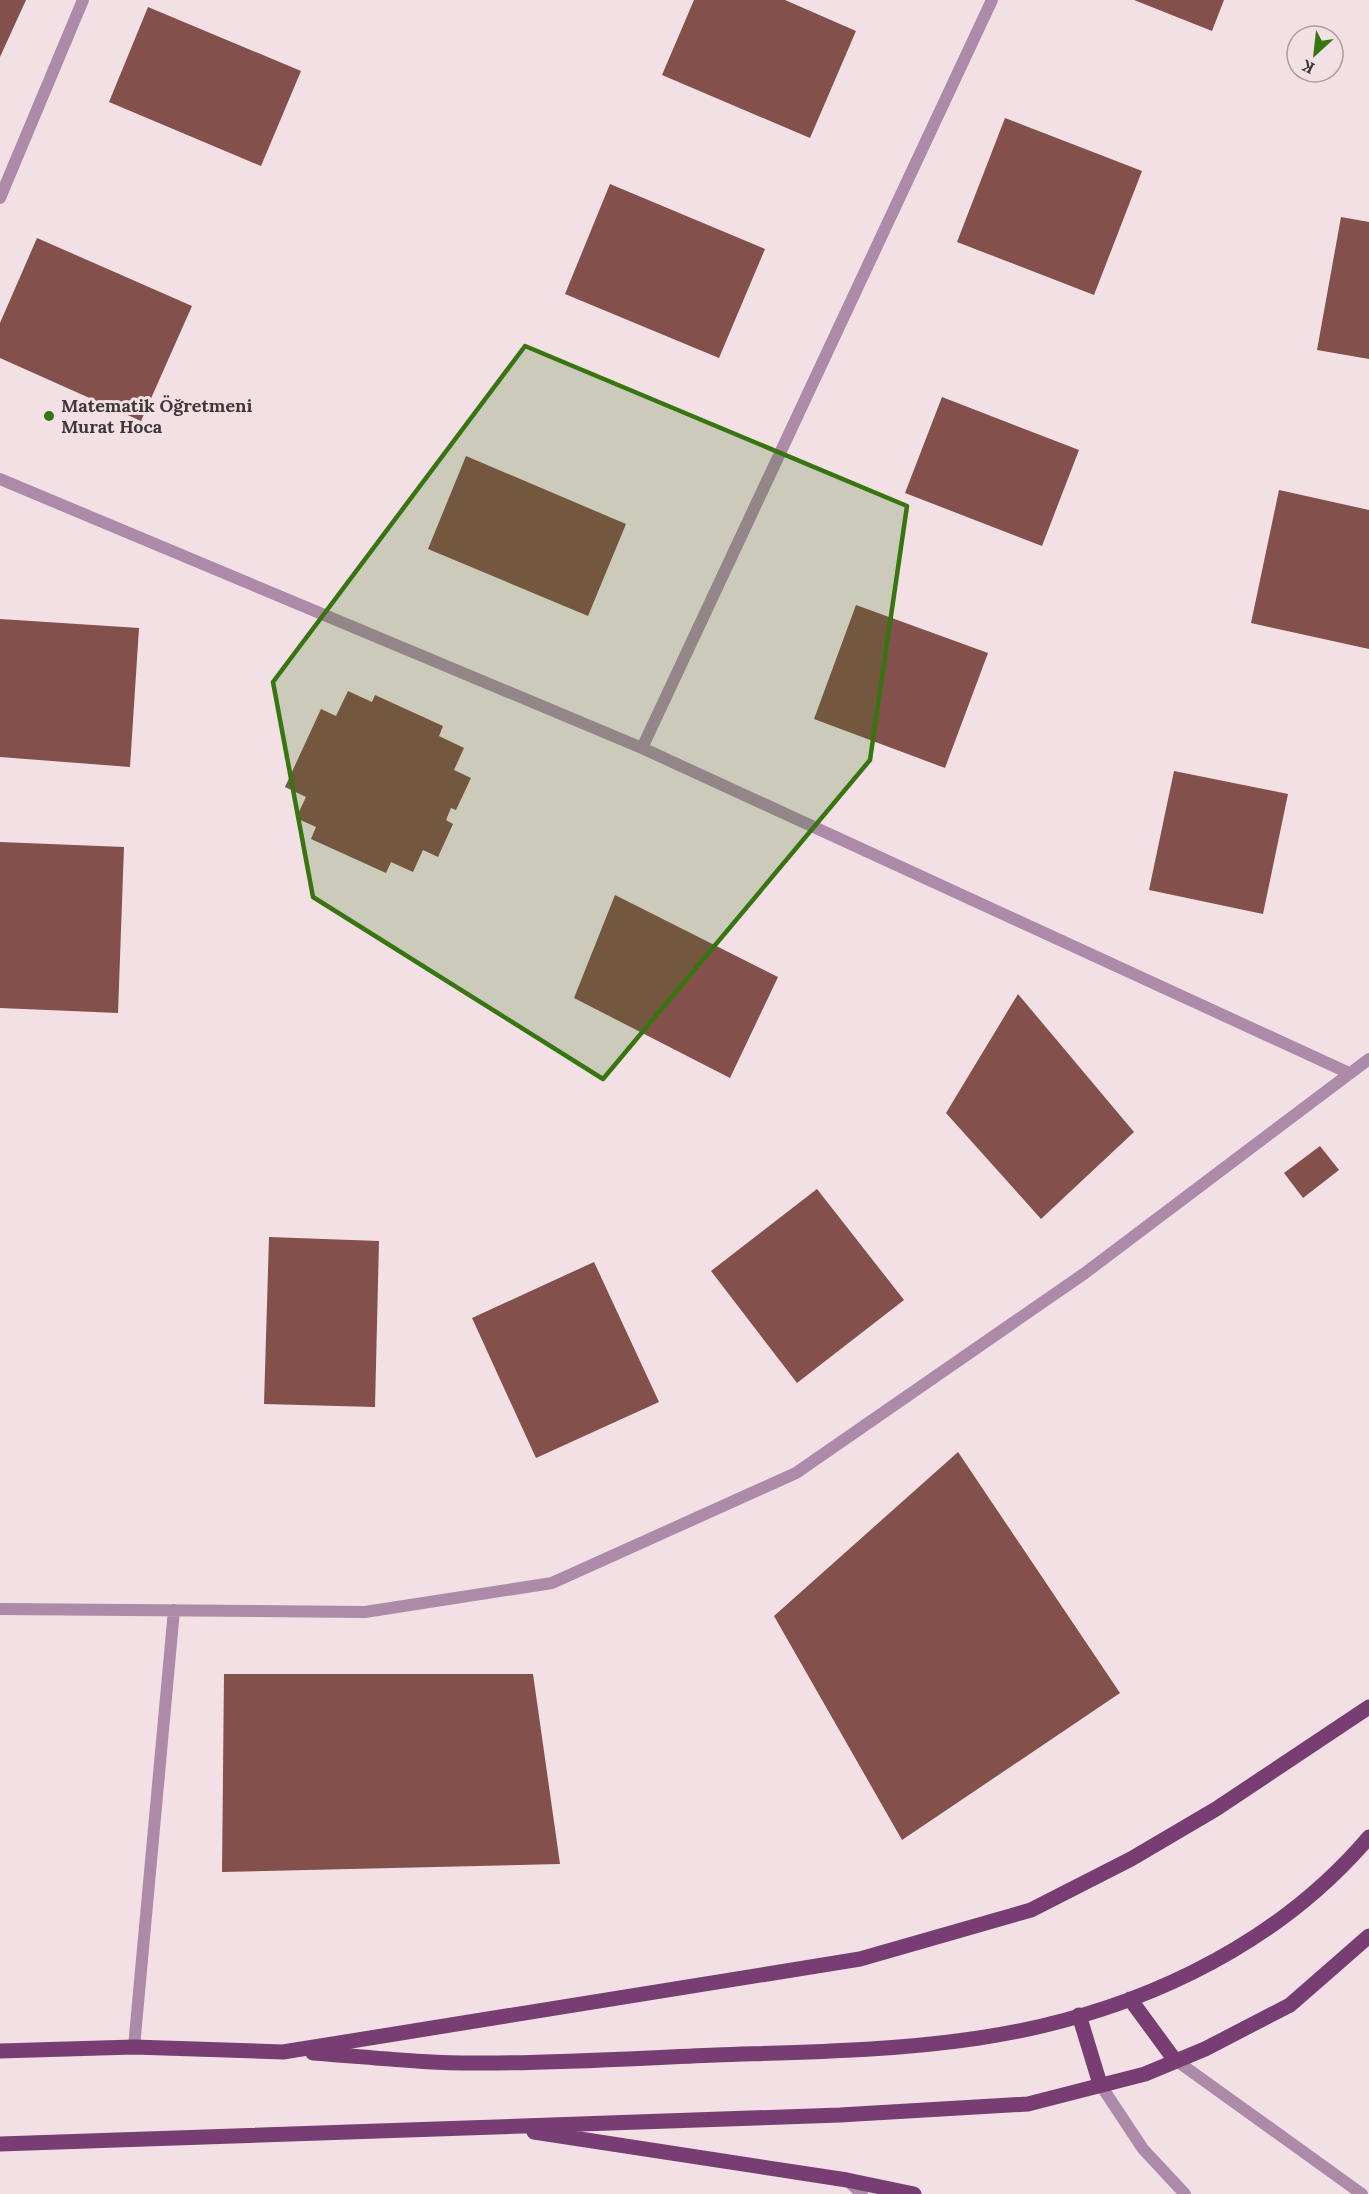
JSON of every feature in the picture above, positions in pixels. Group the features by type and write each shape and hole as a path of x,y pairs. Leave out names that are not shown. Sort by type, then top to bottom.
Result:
{"main road":[{"path":"283,2052 860,1959 1031,1910 1131,1859 1216,1809 1369,1707"},
{"path":"0,2051 134,2047 283,2052 484,2063 873,2049 981,2038 1079,2015 1130,1999 1179,1980 1216,1961 1260,1934 1302,1903 1369,1837"},
{"path":"0,2144 840,2115 1028,2104 1145,2074 1174,2059 1205,2049 1290,2005 1369,1936"},
{"path":"1130,1999 1174,2059"},
{"path":"1079,2015 1100,2084"},
{"path":"496,2126 847,2180 914,2194"}],"street":[{"path":"0,198 83,0"},
{"path":"642,748 992,0"},
{"path":"0,479 642,748 1349,1073"},
{"path":"0,1609 365,1612 552,1583 785,1478 1085,1273 1369,1059"},
{"path":"134,2047 174,1610"},
{"path":"1174,2059 1362,2194"},
{"path":"1100,2084 1143,2149 1185,2194"},
{"path":"847,2180 862,2194"}],"highlighted area":[{"path":"525,346 907,506 870,760 603,1079 313,897 273,682"}],"building":[{"path":"0,0 26,0 0,57"},
{"path":"694,0 785,0 856,31 810,138 662,75"},
{"path":"1134,0 1224,0 1212,31"},
{"path":"148,7 301,71 261,166 109,102"},
{"path":"1005,118 1142,171 1094,295 957,242"},
{"path":"610,184 765,249 719,358 565,294"},
{"path":"1341,217 1369,222 1369,359 1317,350"},
{"path":"37,238 192,306 141,421 0,358 0,323"},
{"path":"942,397 1079,450 1042,546 905,493"},
{"path":"466,456 626,524 588,616 428,549"},
{"path":"1279,490 1369,510 1369,649 1251,623"},
{"path":"856,605 988,653 945,768 814,719"},
{"path":"0,619 139,628 130,767 0,757"},
{"path":"348,691 372,702 375,695 443,726 439,736 464,748 454,770 471,778 456,810 451,808 446,820 453,824 438,857 423,850 413,872 391,862 386,873 311,839 316,827 296,818 306,797 285,787 321,709 336,716"},
{"path":"1174,771 1288,794 1263,914 1149,890"},
{"path":"0,842 124,847 118,1013 0,1008"},
{"path":"615,895 778,977 730,1078 574,998"},
{"path":"1018,994 1134,1132 1041,1219 946,1113"},
{"path":"1320,1146 1339,1170 1303,1198 1284,1173"},
{"path":"817,1189 904,1300 797,1383 711,1271"},
{"path":"269,1237 379,1241 375,1407 264,1404"},
{"path":"594,1262 659,1402 536,1458 472,1318"},
{"path":"958,1452 1120,1693 902,1840 774,1616"},
{"path":"224,1674 533,1674 560,1864 222,1872"}],"place":[{"name":"Matematik Öğretmeni Murat Hoca","path":"49,416"}]}
